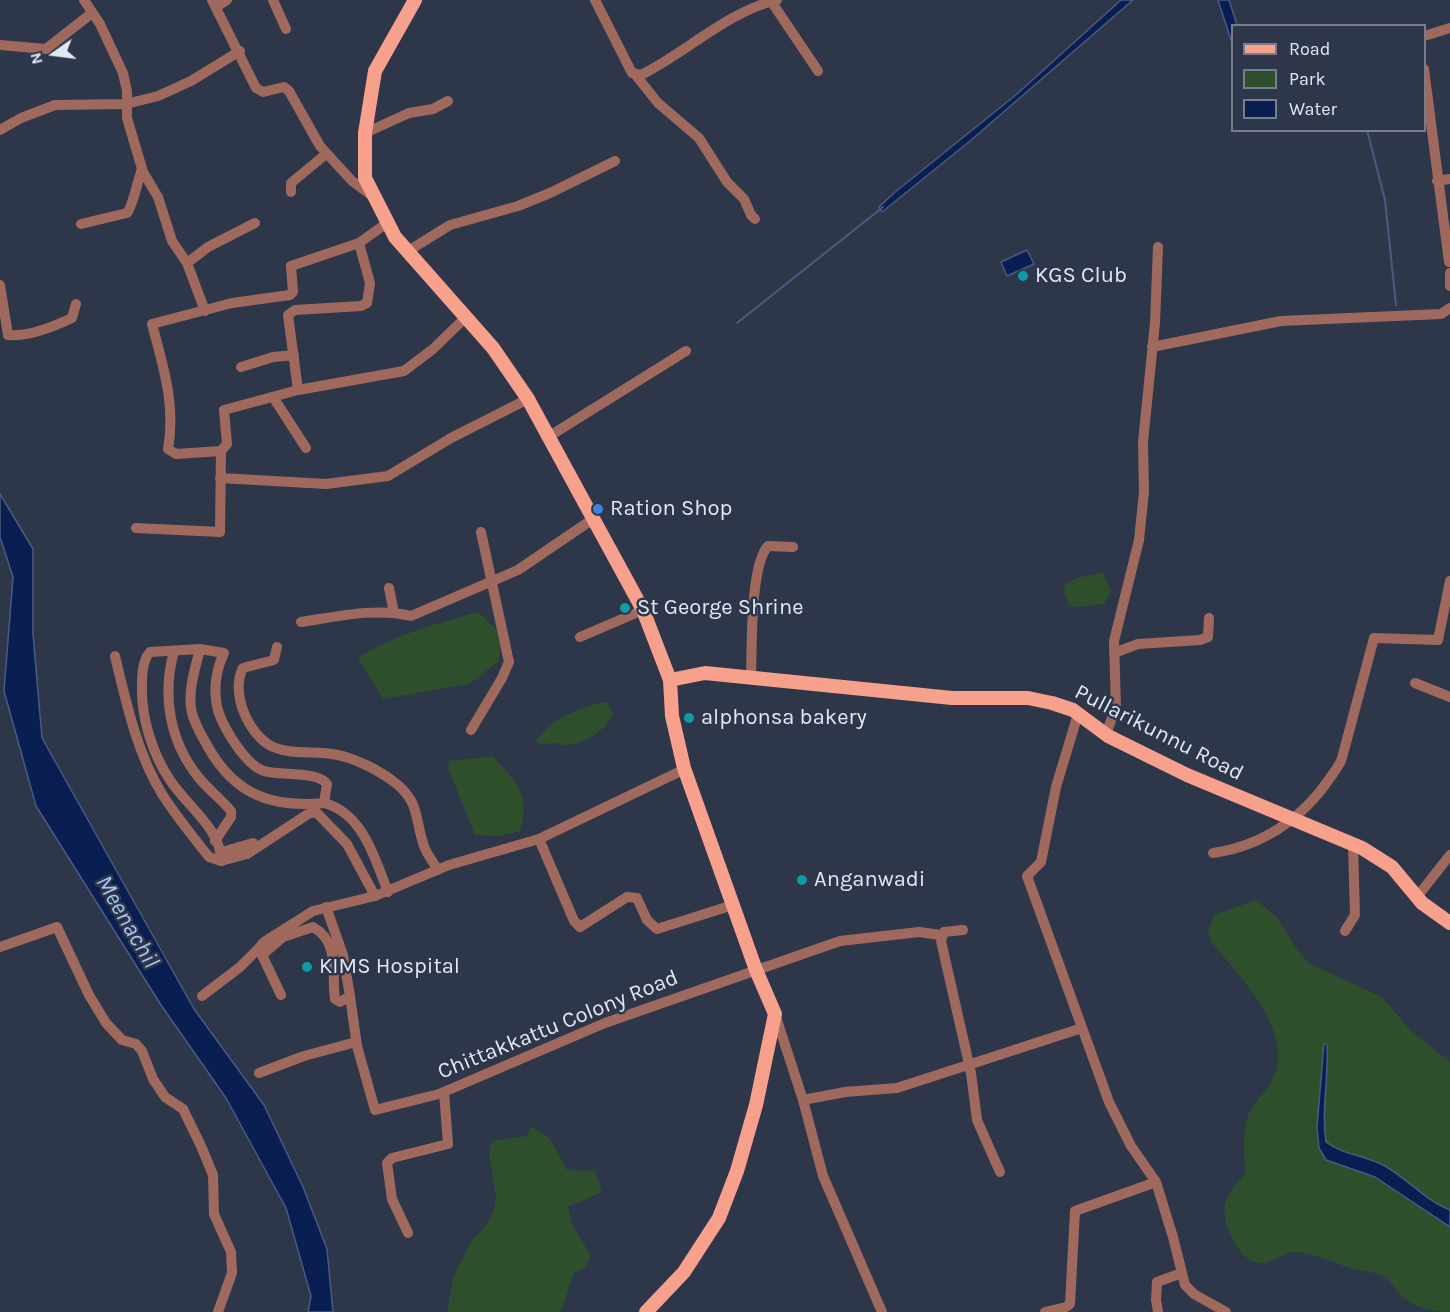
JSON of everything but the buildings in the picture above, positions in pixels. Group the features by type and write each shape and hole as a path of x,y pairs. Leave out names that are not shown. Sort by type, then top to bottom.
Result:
{"main road":[{"path":"415,0 375,70 365,133 365,178 371,195 387,224 493,348 528,399 643,610 670,681 672,716 685,769 756,970 775,1014 756,1105 737,1171 719,1218 684,1272 646,1312"},
{"name":"Pullarikunnu Road","path":"670,681 705,673 952,698 1028,698 1052,703 1078,714 1106,734 1187,775 1353,844 1392,867 1417,897 1450,923"}],"street":[{"path":"84,0 100,24 123,73 127,91 127,118 142,169 158,198 172,242 187,263 206,310"},
{"path":"227,0 214,4 259,91 284,87 289,91 311,133 326,154 352,181 371,195"},
{"path":"273,0 286,29"},
{"path":"595,0 618,49 634,73 658,103 699,138 727,182 744,199 755,219"},
{"path":"634,73 641,75 654,69 737,15 770,0 818,71"},
{"path":"0,45 46,49 92,13"},
{"path":"1426,36 1450,28"},
{"path":"0,130 21,118 55,105 126,104 158,96 240,51"},
{"path":"1426,78 1437,181 1450,267 1450,286"},
{"path":"365,133 409,113 433,109 448,101"},
{"path":"291,192 291,183 326,154"},
{"path":"408,251 450,225 550,194 615,161"},
{"path":"81,224 127,213 142,169"},
{"path":"1437,181 1450,179"},
{"path":"187,263 208,247 245,231 255,223"},
{"path":"298,390 289,313 290,295 293,292 291,266 359,243 387,224"},
{"path":"289,313 295,310 362,306 367,303 370,283 359,243"},
{"path":"1106,734 1116,707 1117,666 1114,653 1119,616 1133,571 1139,540 1144,492 1145,414 1158,247"},
{"path":"0,285 8,335 21,336 56,326 72,318 76,304"},
{"path":"221,451 176,454 168,449 172,426 170,396 152,324 232,303 290,295"},
{"path":"1152,347 1281,321 1442,314 1450,308"},
{"path":"136,528 220,532 221,451 227,444 224,410 298,390 410,369 466,317"},
{"path":"548,437 686,351"},
{"path":"241,367 273,357 294,355"},
{"path":"273,397 306,448"},
{"path":"220,478 326,484 388,476 451,438 528,399"},
{"path":"301,622 394,612 411,616 518,570 593,519"},
{"path":"471,730 509,662 481,532"},
{"path":"751,677 756,583 761,553 768,546 793,547"},
{"path":"1213,853 1234,850 1293,820 1314,801 1341,760 1374,638 1438,640 1450,581"},
{"path":"389,588 394,612"},
{"path":"580,637 643,610"},
{"path":"1114,653 1138,644 1200,640 1208,637 1209,618"},
{"path":"277,647 274,660 243,668 239,675 238,697 254,728 266,743 275,748 333,754 357,762 396,783 414,801 424,848 438,870"},
{"path":"200,649 192,681 192,712 214,758 234,781 260,798 308,806 324,803 347,814 361,831 372,850 388,892"},
{"path":"221,857 216,841 207,825 182,798 161,767 144,710 142,679 147,655 150,652 200,649 224,653 216,676 216,702 227,730 240,750 264,771 323,779 327,784 324,803"},
{"path":"174,651 167,697 175,736 195,773 231,811 228,823 216,841"},
{"path":"115,656 128,709 144,755 162,794 209,857 247,854 308,814 316,812 347,844 375,896"},
{"path":"1415,683 1450,697"},
{"path":"1078,714 1056,787 1041,862 1028,876 1109,1102 1131,1146 1156,1182 1185,1285 1189,1290 1226,1312"},
{"path":"202,996 313,911 388,892 438,870 539,838 685,769"},
{"path":"221,857 249,845 308,806"},
{"path":"539,838 574,921 580,927 627,897 637,898 648,920 657,929 733,905"},
{"path":"1345,931 1355,915 1353,844"},
{"path":"1417,897 1450,855"},
{"path":"259,1073 304,1056 356,1042 343,955 326,907"},
{"path":"0,947 57,927 89,995 106,1023 122,1040 136,1044 142,1051 153,1079 165,1097 183,1109 213,1175 214,1214 231,1252 232,1273 218,1312"},
{"path":"260,952 283,937 313,927 322,932 333,955 335,999 340,1002 350,996"},
{"name":"Chittakkattu Colony Road","path":"356,1042 373,1109 444,1092 605,1023 840,941 919,932 941,935 944,932 963,930"},
{"path":"941,935 969,1064 977,1120 1000,1172"},
{"path":"260,952 282,995"},
{"path":"775,1014 803,1100 823,1176 882,1312"},
{"path":"803,1100 845,1092 897,1088 1082,1028"},
{"path":"408,1233 392,1199 387,1163 392,1158 448,1144 444,1092"},
{"path":"1045,1312 1070,1304 1075,1211 1156,1182"},
{"path":"1158,1312 1157,1282 1182,1274"}],"green space":[{"path":"1103,572 1111,591 1104,604 1076,607 1069,605 1064,592 1065,584 1077,578"},
{"path":"478,612 501,634 499,661 469,684 383,699 358,658 401,636"},
{"path":"604,702 608,703 613,714 606,725 588,739 565,745 535,742 549,727 565,716"},
{"path":"493,756 520,790 524,807 523,818 520,831 498,836 475,835 448,768 450,761"},
{"path":"1256,900 1277,917 1297,950 1310,964 1382,997 1411,1031 1450,1062 1450,1312 1428,1310 1414,1305 1381,1275 1350,1268 1315,1255 1293,1252 1270,1262 1254,1262 1242,1253 1232,1238 1225,1220 1225,1204 1236,1184 1245,1174 1244,1142 1247,1118 1274,1077 1278,1059 1276,1041 1270,1022 1248,986 1211,942 1208,930 1214,915"},
{"path":"531,1126 550,1139 567,1170 595,1171 602,1192 568,1207 572,1224 591,1256 585,1268 574,1272 561,1312 447,1312 453,1278 471,1241 485,1227 494,1210 496,1198 489,1152 492,1141 527,1136"}],"water":[{"path":"1121,0 1133,0 970,141 882,212 879,207 894,193 1017,94"},
{"path":"1218,0 1229,0 1237,24 1231,24 1231,40"},
{"path":"1027,250 1034,264 1007,276 1001,262"},
{"name":"Meenachil","path":"0,494 33,549 33,634 42,738 194,1009 264,1105 303,1187 327,1249 333,1312 308,1312 311,1296 286,1208 226,1098 161,1005 36,806 4,691 13,577 0,537"},
{"path":"1324,1043 1327,1045 1324,1118 1326,1142 1340,1150 1385,1166 1433,1201 1450,1210 1450,1227 1375,1177 1326,1160 1319,1148 1317,1127"}],"waterway":[{"path":"1368,132 1385,200 1396,305"},
{"path":"737,323 883,207"}],"place":[{"name":"KGS Club","path":"1023,276"},
{"name":"Ration Shop","path":"598,509"},
{"name":"St George Shrine","path":"625,608"},
{"name":"alphonsa bakery","path":"689,718"},
{"name":"Anganwadi","path":"802,880"},
{"name":"KIMS Hospital","path":"307,967"}]}
